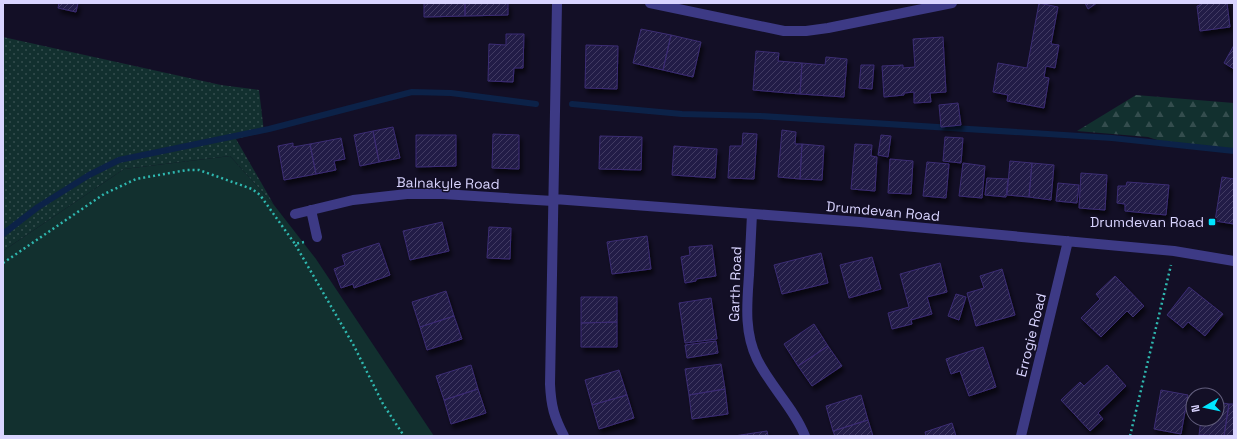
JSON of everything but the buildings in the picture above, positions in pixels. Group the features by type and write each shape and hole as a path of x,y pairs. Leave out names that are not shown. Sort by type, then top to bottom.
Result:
{"street":[{"path":"558,3 550,403 564,436"},
{"path":"650,3 784,31 806,31 828,28 930,5 952,3"},
{"name":"Balnakyle Road","path":"295,214 353,200 407,194 443,194 553,200"},
{"name":"Drumdevan Road","path":"553,200 655,206 860,222 1174,251 1234,260"},
{"path":"311,210 317,238"},
{"name":"Garth Road","path":"752,214 746,308 750,343 757,360 796,418 805,436"},
{"name":"Errogie Road","path":"1021,436 1068,241"}],"path":[{"path":"3,263 104,194 136,179 187,170 199,170 252,190 260,195 295,244 347,333 383,404 404,436"},
{"path":"295,244 317,238"},
{"path":"1130,436 1174,251"}],"green space":[{"path":"3,37 221,85 259,90 264,132 236,139 274,205 230,156 124,169 3,251"},
{"path":"1136,95 1234,103 1234,151 1172,145 1148,137 1077,131"},
{"path":"230,156 274,205 316,259 434,436 3,436 3,251 124,169"}],"waterway":[{"path":"3,234 38,207 89,175 119,160 269,129 412,92 451,93 536,104"},
{"path":"572,104 682,114 760,116 1112,138 1234,151"}],"place":[{"name":"Drumdevan Road","path":"1212,222"}]}
